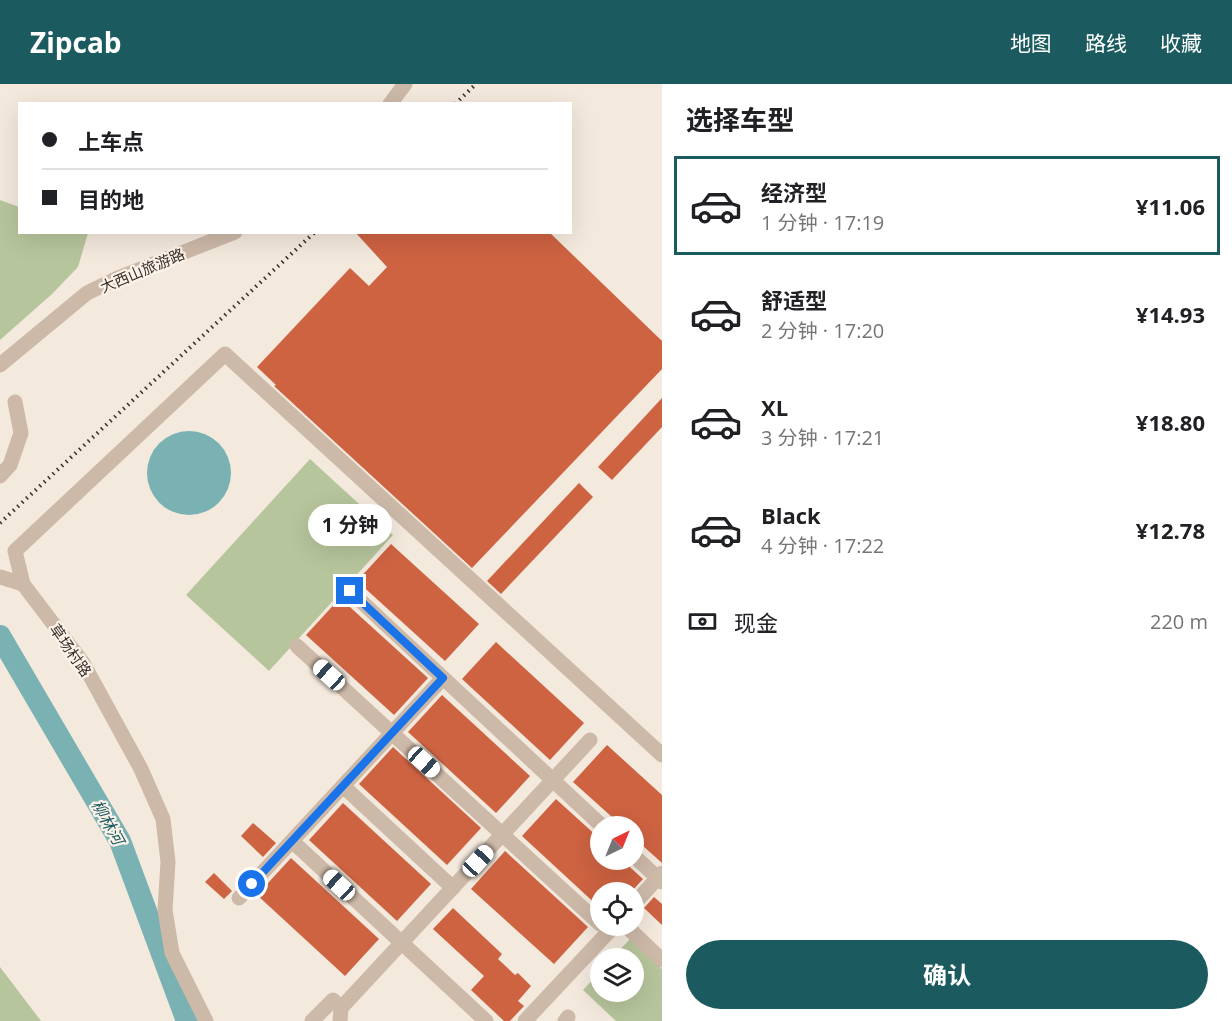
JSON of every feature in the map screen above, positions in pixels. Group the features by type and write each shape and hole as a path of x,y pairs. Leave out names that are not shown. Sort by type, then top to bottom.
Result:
{"street":[{"path":"391,102 404,84"},
{"name":"大西山旅游路","path":"0,365 87,293 118,278 230,234"},
{"name":"草场村路","path":"206,1021 172,953 165,910 168,862 163,819 141,769 83,663 24,584 15,551 225,354 662,755"},
{"path":"0,476 10,465 21,433 15,402"},
{"path":"0,577 24,584"},
{"path":"350,591 591,816"},
{"path":"297,646 590,913"},
{"path":"239,898 443,678"},
{"path":"312,1021 333,1000 341,1015 402,943 590,740"},
{"path":"343,786 453,888"},
{"path":"292,841 486,1021"},
{"path":"644,864 660,878 644,894"},
{"path":"525,1021 598,936"},
{"path":"637,936 662,960"}],"green space":[{"path":"0,200 18,207 18,234 88,234 78,267 52,294 0,340"},
{"path":"310,459 393,535 269,671 186,595"},
{"path":"630,939 640,948 621,948"},
{"path":"644,952 662,969 662,1021 616,1021 596,1002 644,1002"},
{"path":"0,967 41,1021 0,1021"},
{"path":"590,983 590,997 583,990"}],"water":[{"path":"189,431 205,434 219,443 228,457 231,473 228,489 219,503 205,512 189,515 173,512 159,503 150,489 147,473 150,457 159,443 173,434"}],"building":[{"path":"357,234 551,234 662,341 662,369 472,568 274,386 276,385 257,367 350,268 369,286 387,267"},
{"path":"662,398 662,427 612,480 598,467"},
{"path":"579,483 593,497 501,594 487,581"},
{"path":"391,544 479,624 445,661 357,581"},
{"path":"340,598 428,678 394,715 306,635"},
{"path":"496,642 584,723 550,760 462,679"},
{"path":"442,695 530,776 496,813 408,732"},
{"path":"607,745 662,795 662,863 644,847 644,816 611,816 573,782"},
{"path":"393,747 481,828 447,865 359,784"},
{"path":"556,799 590,830 590,870 633,870 643,879 640,882 590,882 590,899 522,836"},
{"path":"343,803 431,884 397,921 309,840"},
{"path":"253,823 276,843 263,857 241,836"},
{"path":"505,851 588,927 554,964 471,889"},
{"path":"291,858 379,939 345,976 257,895"},
{"path":"214,873 232,891 224,899 205,882"},
{"path":"654,897 662,904 662,925 644,908"},
{"path":"453,908 502,954 498,959 515,975 518,973 531,986 518,1001 524,1006 510,1021 504,1021 471,990 484,976 433,929"}],"waterway":[{"name":"柳林河","path":"0,636 120,841 187,1021"}],"railway":[{"path":"457,102 476,84"},
{"path":"0,523 313,234"}],"route":[{"path":"252,884 443,678 350,591"}]}
